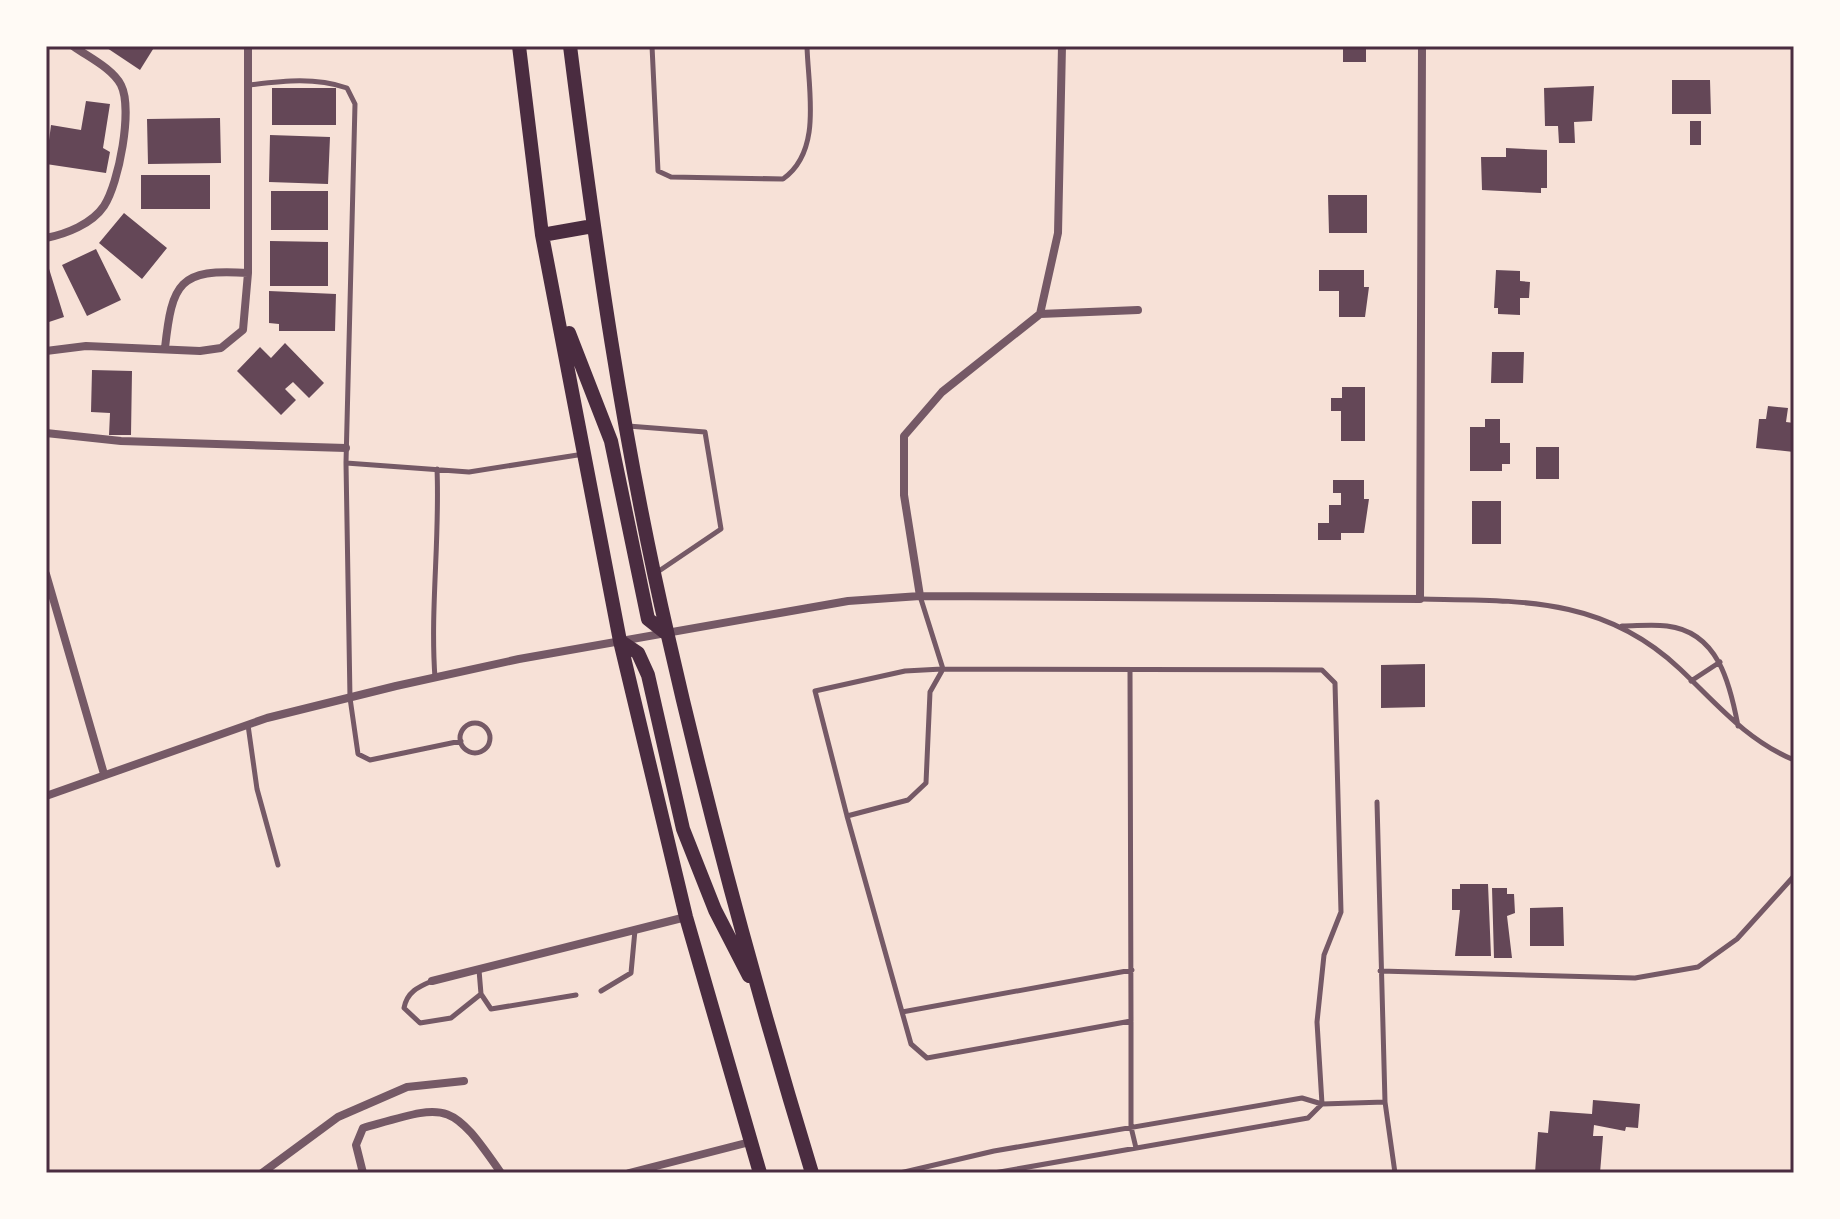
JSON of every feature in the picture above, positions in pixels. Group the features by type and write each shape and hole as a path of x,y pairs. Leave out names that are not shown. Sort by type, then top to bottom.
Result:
{"main road":[{"path":"519,46 542,235 620,641 686,917 760,1173"},
{"path":"570,46 593,226 667,634 764,1005 814,1171"},
{"path":"542,235 593,226"},
{"path":"554,296 611,441 648,619 667,634"},
{"path":"620,641 638,653 648,675 683,829 715,910 764,1005"}],"street":[{"path":"46,238 65,234 103,208 113,188 124,131 125,99 121,85 114,76 73,46"},
{"path":"46,351 86,346 211,349 221,348 237,337 245,319 248,273 248,46"},
{"path":"1040,314 1058,233 1062,46"},
{"path":"46,796 248,724 350,698 620,641 848,601 920,596 1420,599 1422,46"},
{"path":"165,348 171,300 185,280 201,273 248,273"},
{"path":"920,596 904,495 904,436 942,392 1040,314 1138,310"},
{"path":"46,433 121,441 346,448"},
{"path":"46,574 104,774"},
{"path":"432,981 686,917"},
{"path":"262,1173 338,1117 407,1087 464,1081"},
{"path":"363,1173 356,1145 363,1128 434,1110 451,1113 477,1139 501,1173"},
{"path":"629,1173 750,1142"}],"lane":[{"path":"652,46 658,171 671,177 783,179 795,170 810,140 807,46"},
{"path":"249,85 293,80 328,82 347,88 355,104 346,463 350,698 358,754 362,758 389,757 461,741"},
{"path":"627,426 705,432 721,529 655,573"},
{"path":"346,463 469,472 585,453"},
{"path":"435,678 433,651 440,529 437,469"},
{"path":"847,816 908,800 926,783 930,692 943,669 920,596"},
{"path":"1420,599 1547,603 1621,626 1679,628 1702,641 1720,662 1731,689 1738,726"},
{"path":"1621,626 1691,681 1738,726 1794,760"},
{"path":"1691,681 1720,662"},
{"path":"994,1173 1308,1118 1322,1104 1317,1022 1324,955 1341,912 1335,683 1322,670 943,669 905,671 815,691 911,1044 927,1058 1131,1021"},
{"path":"1130,670 1131,1127 1136,1148"},
{"path":"475,723 485,726 490,735 487,748 479,753 469,752 461,741 465,727 475,723"},
{"path":"248,724 257,789 278,865"},
{"path":"1377,802 1385,1102 1395,1173"},
{"path":"1380,971 1635,978 1698,967 1737,939 1794,876"},
{"path":"601,991 631,973 635,930"},
{"path":"479,969 481,994 491,1009 576,995"},
{"path":"902,1012 1132,970"},
{"path":"432,981 405,998 404,1008 420,1023 451,1018 481,994"},
{"path":"900,1173 994,1151 1302,1098 1322,1104 1385,1102"}],"building":[{"path":"104,46 155,46 140,70"},
{"path":"1343,46 1366,46 1366,62 1343,62"},
{"path":"1672,80 1710,80 1711,114 1672,114"},
{"path":"1594,86 1592,121 1574,122 1575,143 1559,143 1558,126 1545,126 1544,88"},
{"path":"272,88 336,88 336,125 272,125"},
{"path":"86,101 110,104 103,148 110,152 106,173 46,164 51,125 81,130"},
{"path":"220,118 221,163 148,164 147,119"},
{"path":"1690,121 1701,121 1701,145 1690,145"},
{"path":"270,135 330,137 328,184 269,182"},
{"path":"1506,148 1547,150 1547,188 1541,188 1541,193 1482,190 1481,157 1506,157"},
{"path":"141,175 210,175 210,209 141,209"},
{"path":"271,191 328,191 328,230 271,230"},
{"path":"1328,195 1367,195 1367,233 1329,233"},
{"path":"124,213 167,248 142,279 99,243"},
{"path":"270,241 328,242 328,286 270,286"},
{"path":"96,249 121,300 87,316 62,265"},
{"path":"46,259 64,317 46,323"},
{"path":"1319,270 1364,270 1364,287 1369,287 1365,317 1339,317 1339,291 1319,291"},
{"path":"1496,270 1520,271 1520,281 1530,282 1529,298 1520,298 1520,315 1498,314 1498,308 1494,308"},
{"path":"269,291 336,294 335,331 279,331 279,324 269,323"},
{"path":"285,343 324,383 309,398 293,382 285,389 296,400 281,415 237,371 260,347 271,358"},
{"path":"1492,352 1524,352 1523,383 1491,383"},
{"path":"92,370 132,371 131,435 109,435 110,413 91,412"},
{"path":"1342,387 1365,387 1365,441 1341,441 1341,411 1331,411 1331,398 1342,398"},
{"path":"1768,406 1788,408 1786,422 1794,423 1794,452 1756,448 1759,419 1766,419"},
{"path":"1485,419 1500,419 1500,443 1510,443 1510,464 1502,464 1502,471 1470,471 1470,427 1485,427"},
{"path":"1536,447 1559,447 1559,479 1536,479"},
{"path":"1333,480 1364,480 1364,499 1369,499 1364,533 1341,533 1341,540 1318,540 1318,523 1329,523 1329,505 1341,505 1341,493 1333,493"},
{"path":"1472,501 1501,501 1501,544 1472,544"},
{"path":"1425,664 1425,707 1381,708 1381,665"},
{"path":"1460,884 1488,884 1491,956 1455,956 1460,910 1452,910 1452,889 1460,889"},
{"path":"1492,888 1507,888 1507,894 1514,894 1515,913 1507,916 1512,958 1494,958"},
{"path":"1563,907 1564,946 1530,946 1530,908"},
{"path":"1593,1100 1640,1104 1638,1128 1626,1127 1625,1131 1594,1125 1593,1136 1603,1136 1600,1173 1535,1173 1538,1132 1548,1133 1550,1111 1592,1114"}]}
